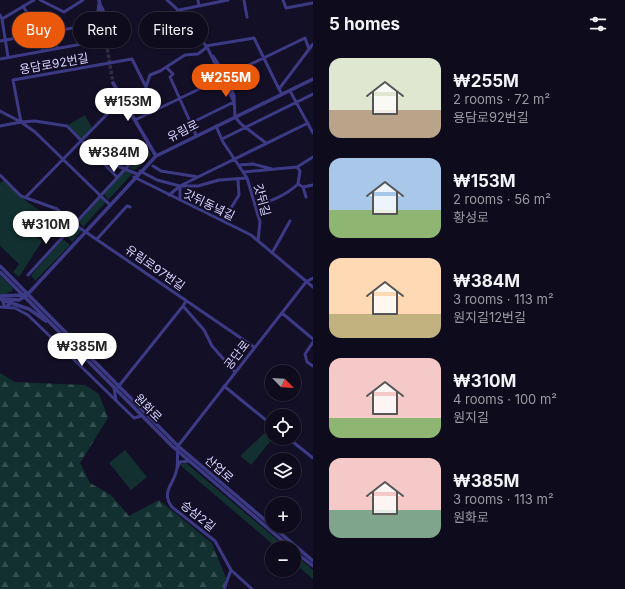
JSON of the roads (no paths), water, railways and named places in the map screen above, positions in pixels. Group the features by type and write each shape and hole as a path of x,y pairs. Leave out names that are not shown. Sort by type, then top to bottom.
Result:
{"street":[{"path":"2,18 34,0"},
{"path":"40,0 64,12 83,0"},
{"path":"167,0 179,10 228,0"},
{"path":"198,0 199,6"},
{"path":"244,0 247,17"},
{"path":"283,0 286,8 313,3"},
{"path":"99,2 101,11"},
{"path":"98,12 99,2"},
{"path":"99,2 103,12"},
{"path":"23,6 27,12"},
{"path":"0,14 2,18 8,57"},
{"name":"용담로92번길","path":"208,47 254,38 279,89"},
{"path":"135,120 227,77 305,38 309,49"},
{"path":"0,41 12,39"},
{"path":"282,94 279,89 313,44"},
{"path":"0,59 57,48"},
{"name":"용담로92번길","path":"22,122 13,80 132,59 146,87 150,75 185,55 198,54 206,48"},
{"path":"207,48 234,102"},
{"path":"208,48 227,77 234,96 236,117 266,143"},
{"path":"166,67 174,74 170,77 196,135"},
{"name":"유림로","path":"25,295 86,232 137,174 156,156 196,135 313,79"},
{"path":"113,83 156,156"},
{"path":"290,90 313,133"},
{"path":"222,139 313,94"},
{"path":"26,197 122,99"},
{"path":"191,123 234,102"},
{"path":"0,111 22,122 36,132 110,205"},
{"path":"0,126 35,121 67,126 117,178"},
{"path":"169,195 180,186 235,158 308,124"},
{"name":"갓뒤길","path":"216,126 222,139 247,178 260,222 258,241"},
{"path":"28,276 148,144"},
{"path":"244,172 297,167 313,157"},
{"path":"97,158 137,174 180,186 198,186 219,180 238,180 247,178"},
{"name":"갓뒤길","path":"239,165 253,164 274,169"},
{"path":"153,166 161,171 198,177"},
{"path":"255,206 273,201 290,191 298,184 300,171 297,167"},
{"name":"갓뒤동녘길","path":"137,174 169,195 251,235 313,287"},
{"name":"유림로97번길","path":"0,175 21,196 57,209 74,224 186,301 183,306 204,330 212,346 235,372"},
{"path":"222,221 239,195 238,180"},
{"path":"298,184 303,187 313,185"},
{"path":"180,186 180,200"},
{"path":"303,187 306,197"},
{"path":"97,239 127,206 130,207"},
{"path":"272,253 290,221"},
{"name":"원화로","path":"0,266 65,339 116,387 141,416 177,451 283,541"},
{"name":"원화로","path":"0,272 25,295"},
{"name":"공단로","path":"178,446 306,282 313,278"},
{"path":"0,296 25,295"},
{"path":"1,300 19,300 25,295"},
{"name":"산업로","path":"25,295 116,387 178,446 313,561"},
{"path":"1,300 29,309 58,331"},
{"path":"1,300 6,307"},
{"path":"186,301 254,347"},
{"path":"6,307 13,303"},
{"path":"116,401 116,387 183,306"},
{"path":"0,307 15,308 24,311 134,418 141,416"},
{"path":"282,313 313,338"},
{"path":"38,324 43,319"},
{"path":"60,345 65,339"},
{"path":"313,342 305,354 307,362 313,366"},
{"path":"224,386 265,419"},
{"path":"297,445 313,458"},
{"name":"승삼2길","path":"178,446 177,468 167,491 169,502 215,541 231,570 252,589"},
{"path":"177,468 180,462 189,461"},
{"path":"301,557 313,566"},
{"path":"224,589 231,570"}],"tunnel":[{"path":"101,11 113,83"}]}
